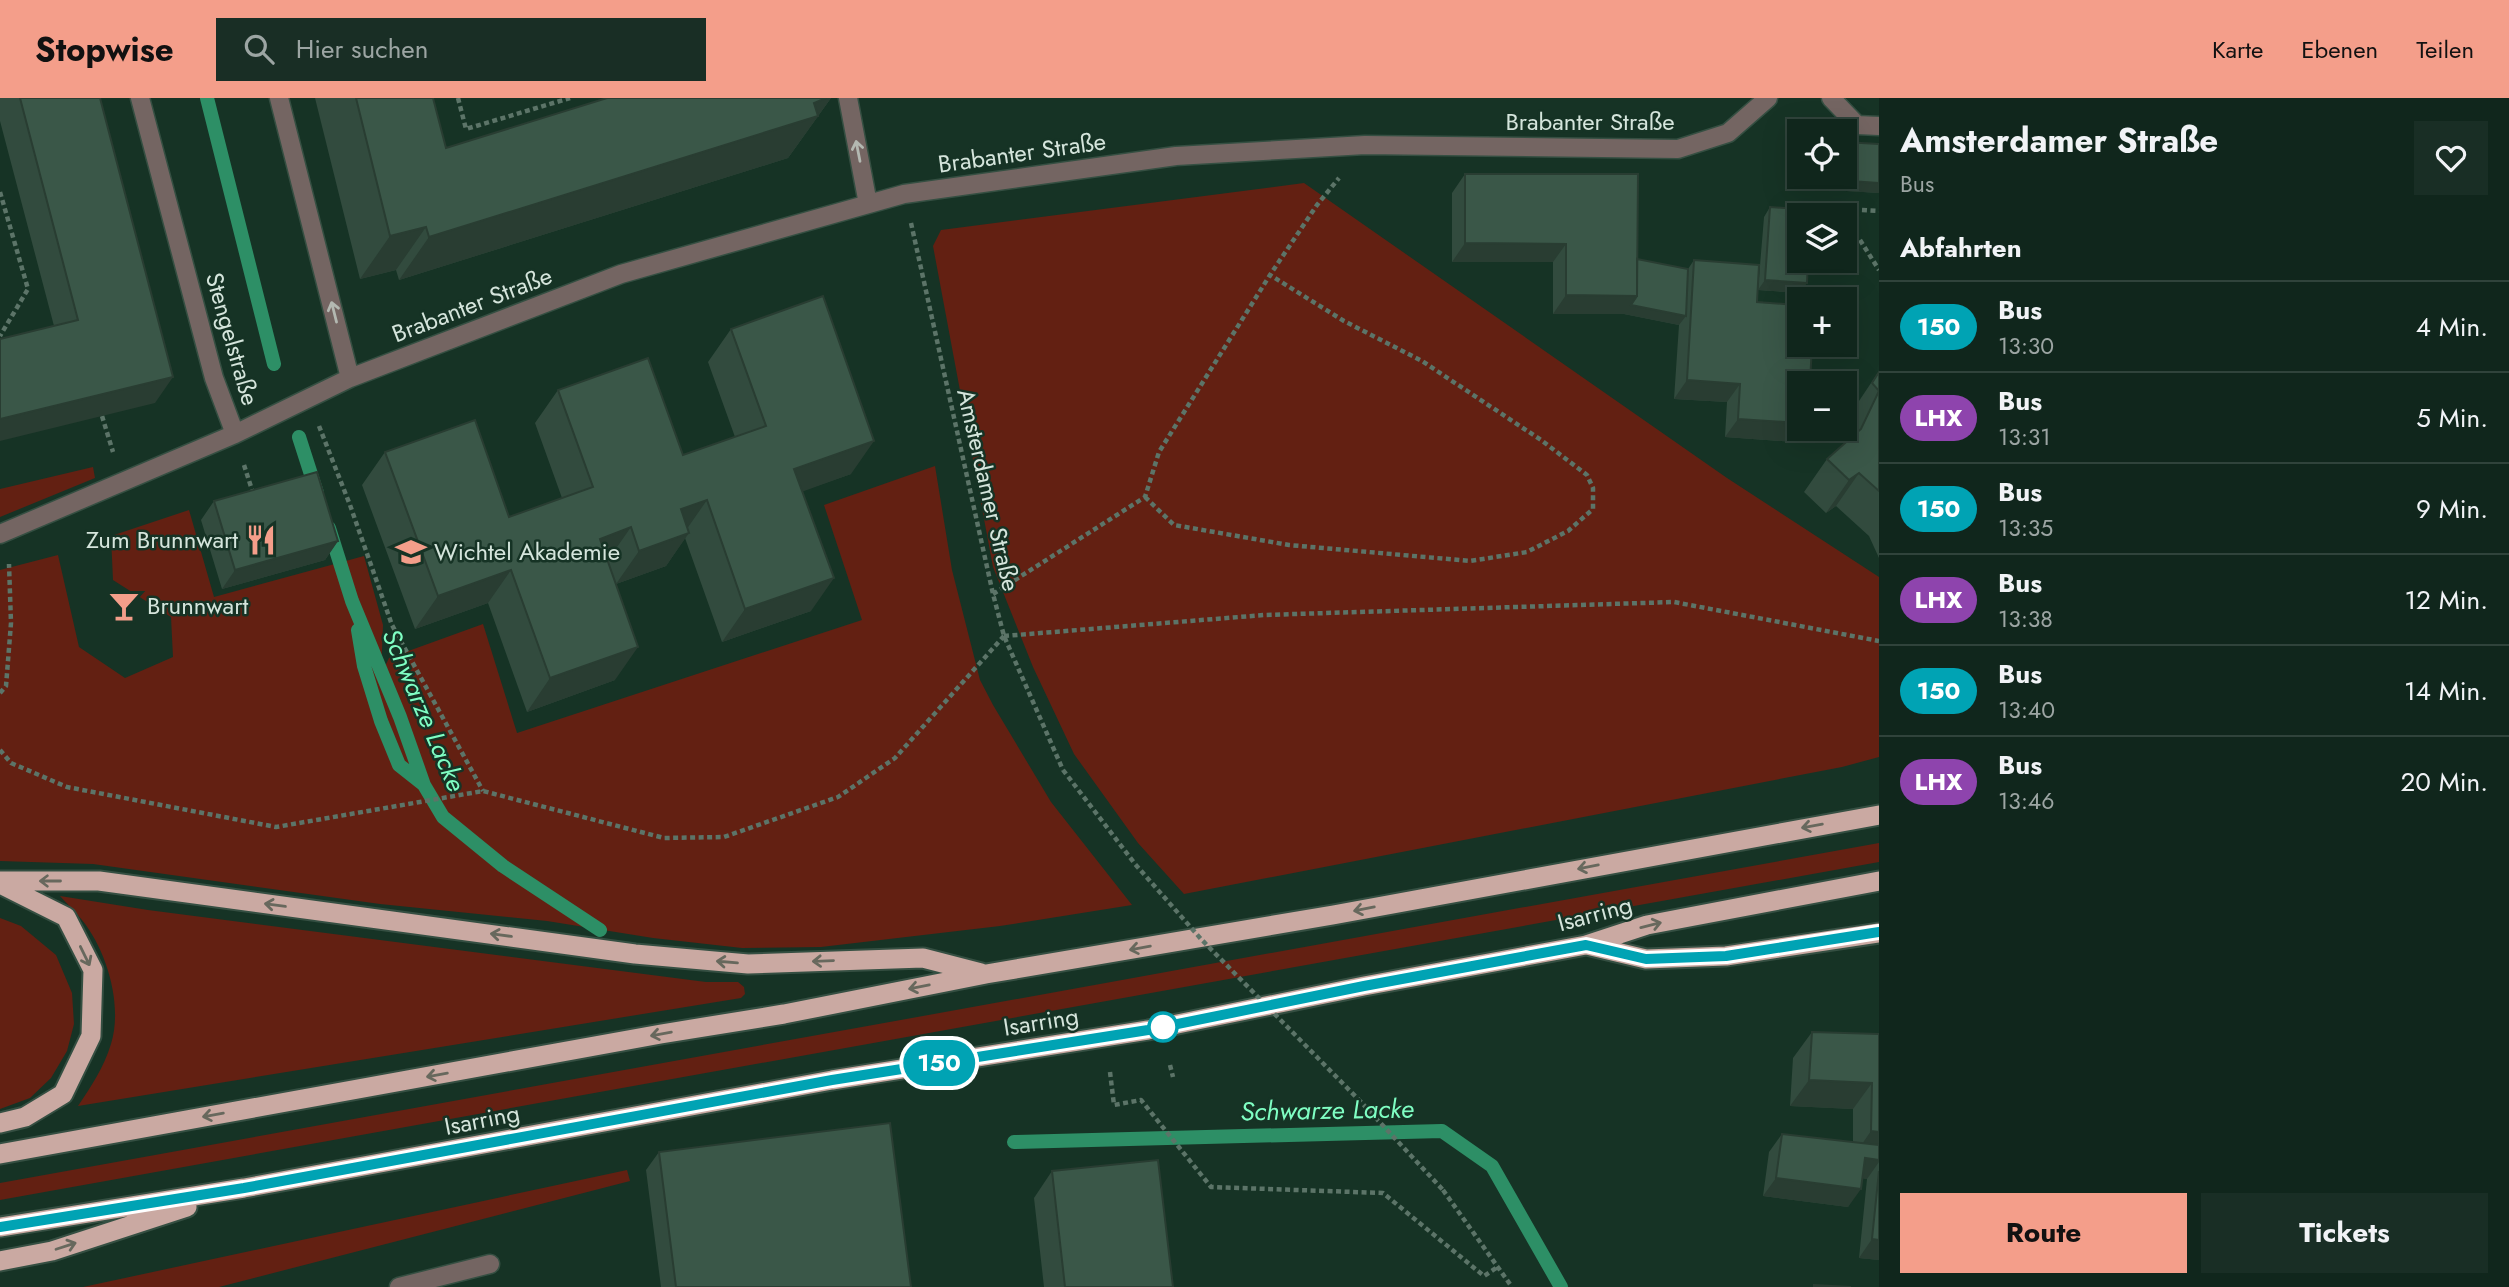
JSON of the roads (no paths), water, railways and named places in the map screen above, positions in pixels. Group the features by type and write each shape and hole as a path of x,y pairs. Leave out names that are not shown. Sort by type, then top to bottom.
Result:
{"highway":[{"name":"Isarring","path":"0,1154 1879,815"},
{"path":"0,882 99,881 635,954 748,964 923,958 986,974"},
{"name":"Isarring","path":"0,1227 244,1188 832,1080 1148,1030 1586,945 1647,925 1879,881"},
{"path":"0,882 66,918 93,970 91,1037 63,1094 26,1117 0,1123"},
{"path":"1586,945 1646,959 1726,956 1879,933"},
{"path":"0,1261 52,1251 244,1188"}],"street":[{"name":"Stengelstraße","path":"140,98 214,378 234,434 350,379"},
{"path":"279,98 350,379"},
{"path":"848,98 868,204"},
{"name":"Brabanter Straße","path":"350,379 621,274 904,194 1176,156 1365,145 1678,149 1728,133 1768,98"},
{"path":"1831,98 1857,125 1879,126"},
{"path":"4,533 234,434"},
{"path":"399,1287 490,1264"}],"waterway":[{"path":"207,98 274,364"},
{"name":"Schwarze Lacke","path":"299,437 317,493"},
{"name":"Schwarze Lacke","path":"329,528 352,601 400,717 424,785 443,817 503,866 600,930"},
{"path":"358,630 364,666 381,721 399,765 423,784"},
{"name":"Schwarze Lacke","path":"1014,1142 1442,1131 1492,1166 1561,1287"}],"place":[{"name":"Zum Brunnwart","path":"261,540"},
{"name":"Wichtel Akademie","path":"411,552"},
{"name":"Brunnwart","path":"124,606"}]}
